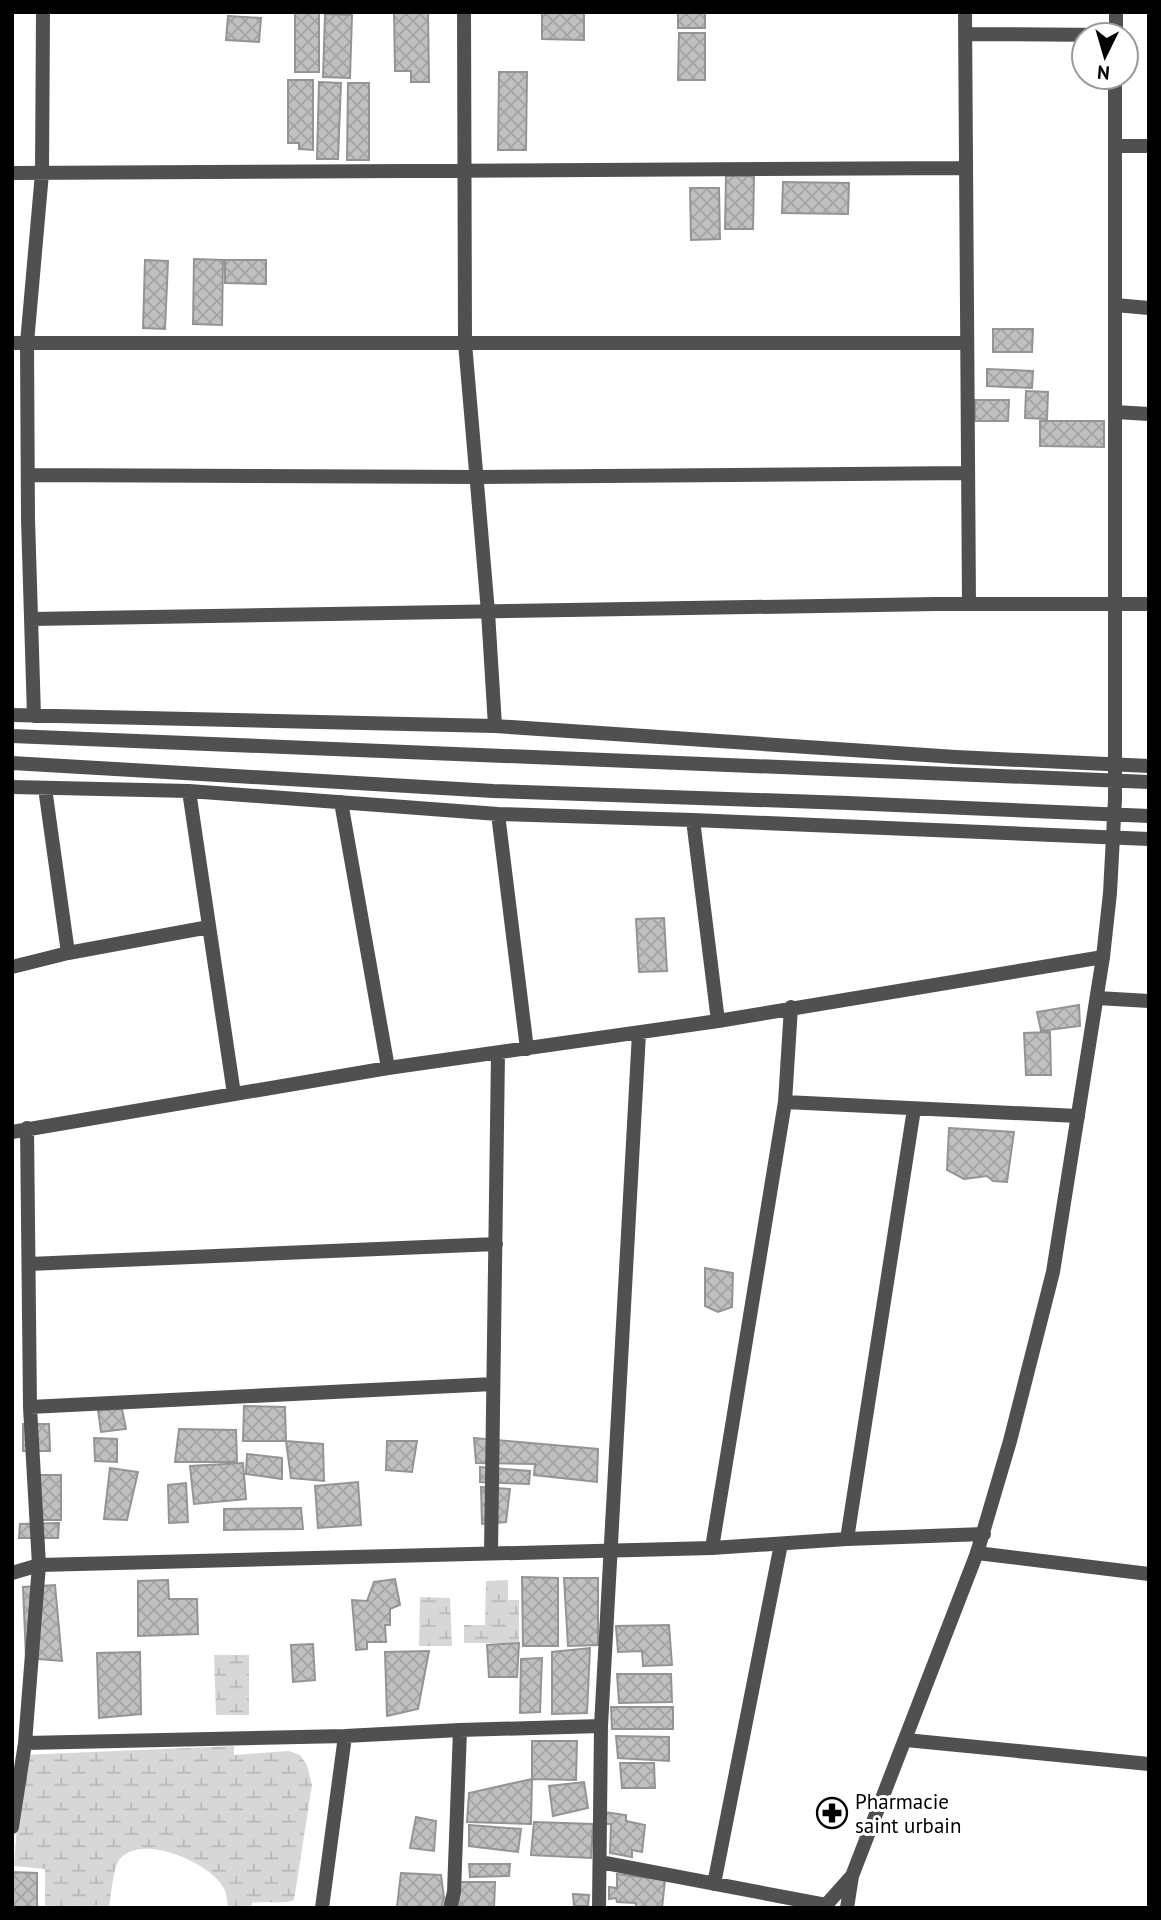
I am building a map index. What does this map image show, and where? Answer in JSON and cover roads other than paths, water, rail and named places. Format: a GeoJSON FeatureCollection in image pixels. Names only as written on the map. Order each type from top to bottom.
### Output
{"type":"FeatureCollection","features":[{"type":"Feature","properties":{"kind":"street"},"geometry":{"type":"LineString","coordinates":[[34,716],[29,475],[19,343],[42,173],[43,12]]}},
{"type":"Feature","properties":{"kind":"street"},"geometry":{"type":"LineString","coordinates":[[464,12],[465,344],[478,477],[495,726]]}},
{"type":"Feature","properties":{"kind":"street"},"geometry":{"type":"LineString","coordinates":[[965,12],[969,604]]}},
{"type":"Feature","properties":{"kind":"street"},"geometry":{"type":"LineString","coordinates":[[965,34],[1070,35]]}},
{"type":"Feature","properties":{"kind":"street"},"geometry":{"type":"LineString","coordinates":[[600,1862],[846,1908],[852,1876],[984,1534],[1053,1272],[1103,957],[1115,816],[1115,91]]}},
{"type":"Feature","properties":{"kind":"street"},"geometry":{"type":"LineString","coordinates":[[1115,146],[1149,146]]}},
{"type":"Feature","properties":{"kind":"street"},"geometry":{"type":"LineString","coordinates":[[12,173],[966,168]]}},
{"type":"Feature","properties":{"kind":"street"},"geometry":{"type":"LineString","coordinates":[[1115,305],[1149,308]]}},
{"type":"Feature","properties":{"kind":"street"},"geometry":{"type":"LineString","coordinates":[[19,343],[967,343]]}},
{"type":"Feature","properties":{"kind":"street"},"geometry":{"type":"LineString","coordinates":[[1115,412],[1149,414]]}},
{"type":"Feature","properties":{"kind":"street"},"geometry":{"type":"LineString","coordinates":[[29,475],[478,477],[968,473]]}},
{"type":"Feature","properties":{"kind":"street"},"geometry":{"type":"LineString","coordinates":[[12,519],[28,519]]}},
{"type":"Feature","properties":{"kind":"street"},"geometry":{"type":"LineString","coordinates":[[31,619],[969,604],[1149,604]]}},
{"type":"Feature","properties":{"kind":"street"},"geometry":{"type":"LineString","coordinates":[[12,715],[495,726],[956,757],[1149,766]]}},
{"type":"Feature","properties":{"kind":"street"},"geometry":{"type":"LineString","coordinates":[[12,736],[1149,782]]}},
{"type":"Feature","properties":{"kind":"street"},"geometry":{"type":"LineString","coordinates":[[12,763],[494,791],[1149,816]]}},
{"type":"Feature","properties":{"kind":"street"},"geometry":{"type":"LineString","coordinates":[[12,787],[189,791],[498,814],[1149,839]]}},
{"type":"Feature","properties":{"kind":"street"},"geometry":{"type":"LineString","coordinates":[[45,788],[68,953]]}},
{"type":"Feature","properties":{"kind":"street"},"geometry":{"type":"LineString","coordinates":[[189,791],[234,1094]]}},
{"type":"Feature","properties":{"kind":"street"},"geometry":{"type":"LineString","coordinates":[[341,802],[388,1068]]}},
{"type":"Feature","properties":{"kind":"street"},"geometry":{"type":"LineString","coordinates":[[498,814],[527,1049]]}},
{"type":"Feature","properties":{"kind":"street"},"geometry":{"type":"LineString","coordinates":[[693,820],[718,1021]]}},
{"type":"Feature","properties":{"kind":"street"},"geometry":{"type":"LineString","coordinates":[[12,967],[68,953],[209,927]]}},
{"type":"Feature","properties":{"kind":"street"},"geometry":{"type":"LineString","coordinates":[[12,1827],[24,1742],[38,1565],[30,1407],[29,1264],[20,1130],[388,1068],[718,1021],[1103,957]]}},
{"type":"Feature","properties":{"kind":"street"},"geometry":{"type":"LineString","coordinates":[[1097,998],[1149,1001]]}},
{"type":"Feature","properties":{"kind":"street"},"geometry":{"type":"LineString","coordinates":[[712,1548],[785,1102],[791,1007]]}},
{"type":"Feature","properties":{"kind":"street"},"geometry":{"type":"LineString","coordinates":[[599,1908],[601,1726],[639,1033]]}},
{"type":"Feature","properties":{"kind":"street"},"geometry":{"type":"LineString","coordinates":[[491,1553],[498,1054]]}},
{"type":"Feature","properties":{"kind":"street"},"geometry":{"type":"LineString","coordinates":[[785,1102],[1079,1116]]}},
{"type":"Feature","properties":{"kind":"street"},"geometry":{"type":"LineString","coordinates":[[847,1539],[914,1108]]}},
{"type":"Feature","properties":{"kind":"street"},"geometry":{"type":"LineString","coordinates":[[29,1264],[496,1244]]}},
{"type":"Feature","properties":{"kind":"street"},"geometry":{"type":"LineString","coordinates":[[30,1407],[494,1384]]}},
{"type":"Feature","properties":{"kind":"street"},"geometry":{"type":"LineString","coordinates":[[12,1573],[38,1565],[712,1548],[984,1534]]}},
{"type":"Feature","properties":{"kind":"street"},"geometry":{"type":"LineString","coordinates":[[713,1884],[781,1544]]}},
{"type":"Feature","properties":{"kind":"street"},"geometry":{"type":"LineString","coordinates":[[977,1553],[1149,1574]]}},
{"type":"Feature","properties":{"kind":"street"},"geometry":{"type":"LineString","coordinates":[[24,1742],[345,1736],[601,1726]]}},
{"type":"Feature","properties":{"kind":"street"},"geometry":{"type":"LineString","coordinates":[[450,1908],[454,1892],[460,1730]]}},
{"type":"Feature","properties":{"kind":"street"},"geometry":{"type":"LineString","coordinates":[[322,1908],[345,1736]]}},
{"type":"Feature","properties":{"kind":"street"},"geometry":{"type":"LineString","coordinates":[[906,1740],[1149,1764]]}},
{"type":"Feature","properties":{"kind":"street"},"geometry":{"type":"LineString","coordinates":[[824,1906],[852,1876]]}},
{"type":"Feature","properties":{"kind":"place","name":"Pharmacie saint urbain"},"geometry":{"type":"Point","coordinates":[832,1813]}}]}
